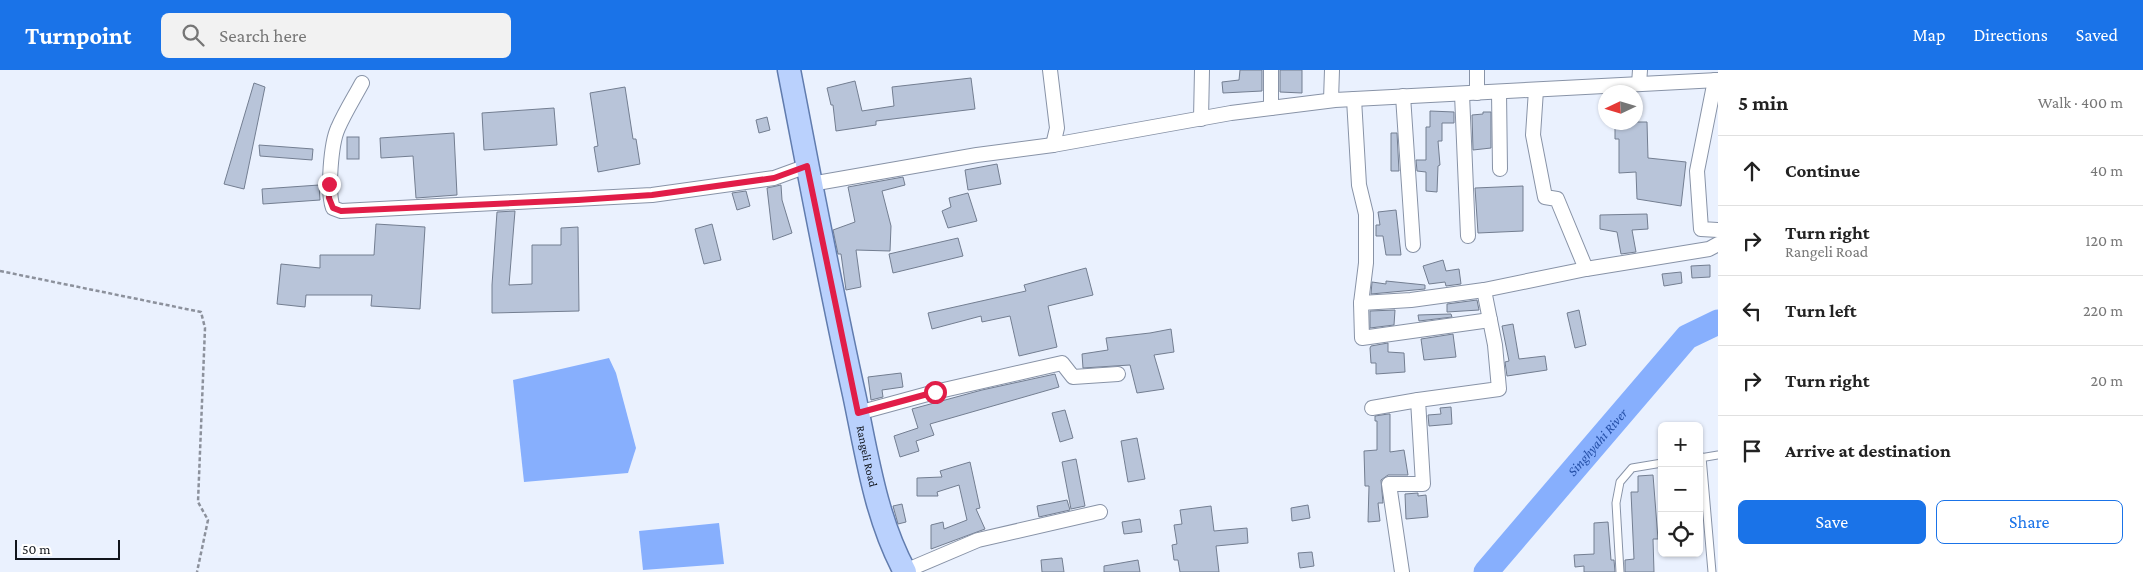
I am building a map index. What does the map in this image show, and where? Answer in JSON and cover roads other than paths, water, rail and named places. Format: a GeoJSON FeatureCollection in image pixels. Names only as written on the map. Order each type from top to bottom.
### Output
{"type":"FeatureCollection","features":[{"type":"Feature","properties":{"kind":"main road","name":"Rangeli Road"},"geometry":{"type":"LineString","coordinates":[[789,70],[875,497],[892,547],[905,572]]}},
{"type":"Feature","properties":{"kind":"street"},"geometry":{"type":"LineString","coordinates":[[1050,70],[1057,128],[1053,146]]}},
{"type":"Feature","properties":{"kind":"street"},"geometry":{"type":"LineString","coordinates":[[1201,119],[1202,70]]}},
{"type":"Feature","properties":{"kind":"street"},"geometry":{"type":"LineString","coordinates":[[1271,70],[1271,108]]}},
{"type":"Feature","properties":{"kind":"street"},"geometry":{"type":"LineString","coordinates":[[1331,100],[1332,70]]}},
{"type":"Feature","properties":{"kind":"street"},"geometry":{"type":"LineString","coordinates":[[1477,70],[1477,93]]}},
{"type":"Feature","properties":{"kind":"street"},"geometry":{"type":"LineString","coordinates":[[362,83],[337,130],[329,184],[329,198],[333,208],[341,211],[652,195],[774,178],[1053,146],[1201,119],[1331,100],[1536,90],[1640,77],[1717,80],[1697,171],[1701,229],[1718,230]]}},
{"type":"Feature","properties":{"kind":"street"},"geometry":{"type":"LineString","coordinates":[[1536,90],[1533,135],[1545,197],[1557,199],[1586,269]]}},
{"type":"Feature","properties":{"kind":"street"},"geometry":{"type":"LineString","coordinates":[[1499,92],[1500,170]]}},
{"type":"Feature","properties":{"kind":"street"},"geometry":{"type":"LineString","coordinates":[[1462,94],[1468,236]]}},
{"type":"Feature","properties":{"kind":"street"},"geometry":{"type":"LineString","coordinates":[[1403,96],[1413,246]]}},
{"type":"Feature","properties":{"kind":"street"},"geometry":{"type":"LineString","coordinates":[[1354,99],[1359,185],[1366,214],[1366,263],[1361,303],[1362,338],[1490,320]]}},
{"type":"Feature","properties":{"kind":"street"},"geometry":{"type":"LineString","coordinates":[[1361,303],[1411,300],[1484,290],[1586,269],[1709,249],[1718,244]]}},
{"type":"Feature","properties":{"kind":"street"},"geometry":{"type":"LineString","coordinates":[[1372,408],[1499,389],[1495,345],[1484,290]]}},
{"type":"Feature","properties":{"kind":"street"},"geometry":{"type":"LineString","coordinates":[[858,413],[935,392],[1062,363],[1073,377],[1118,374]]}},
{"type":"Feature","properties":{"kind":"street"},"geometry":{"type":"LineString","coordinates":[[1402,572],[1388,484],[1422,484],[1418,400]]}},
{"type":"Feature","properties":{"kind":"street"},"geometry":{"type":"LineString","coordinates":[[905,572],[978,540],[1100,512]]}},
{"type":"Feature","properties":{"kind":"lane"},"geometry":{"type":"LineString","coordinates":[[1703,458],[1718,455]]}},
{"type":"Feature","properties":{"kind":"lane"},"geometry":{"type":"LineString","coordinates":[[1620,572],[1616,503],[1620,482],[1632,468],[1658,465]]}},
{"type":"Feature","properties":{"kind":"lane"},"geometry":{"type":"LineString","coordinates":[[1702,467],[1712,572]]}},
{"type":"Feature","properties":{"kind":"water"},"geometry":{"type":"Polygon","coordinates":[[[609,358],[616,373],[636,448],[628,473],[524,482],[513,380],[609,358]]]}},
{"type":"Feature","properties":{"kind":"water"},"geometry":{"type":"Polygon","coordinates":[[[719,523],[724,564],[643,570],[639,531],[719,523]]]}},
{"type":"Feature","properties":{"kind":"waterway","name":"Singhyahi River"},"geometry":{"type":"LineString","coordinates":[[1486,572],[1687,337],[1718,322]]}}]}
